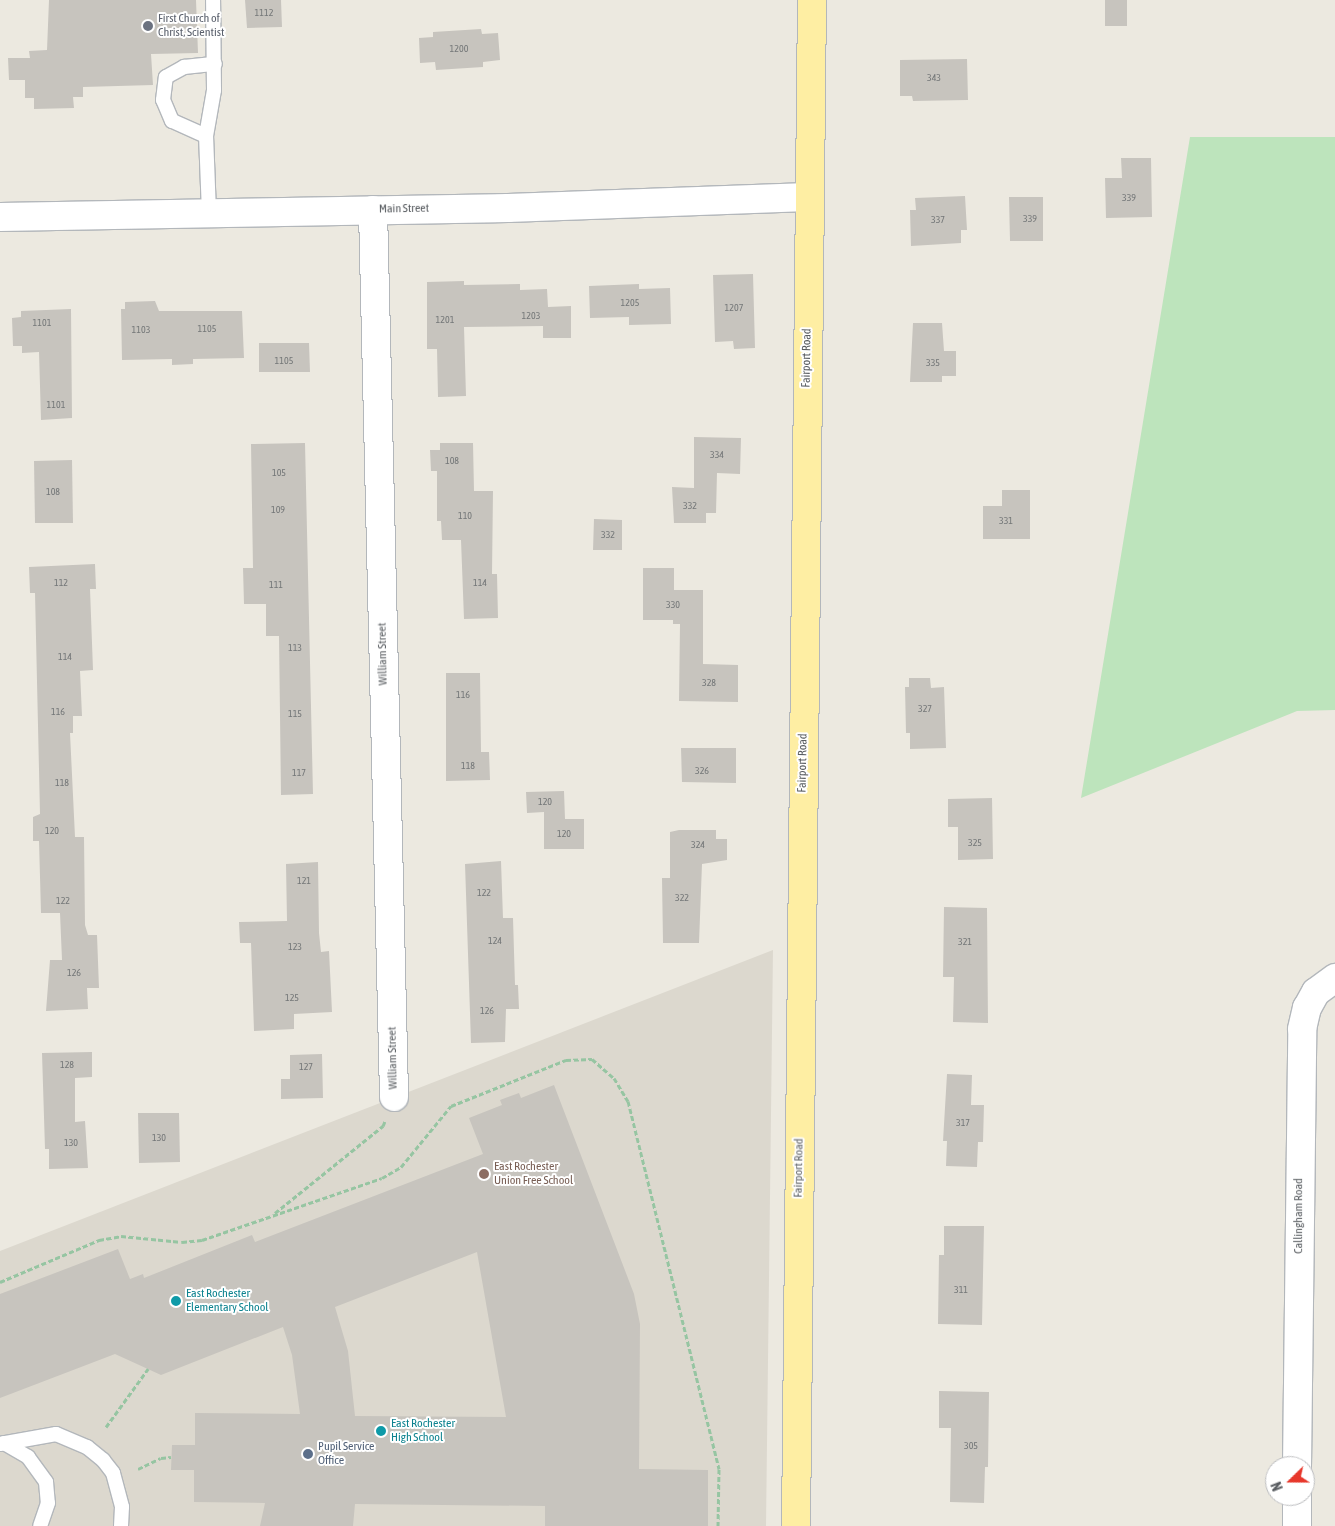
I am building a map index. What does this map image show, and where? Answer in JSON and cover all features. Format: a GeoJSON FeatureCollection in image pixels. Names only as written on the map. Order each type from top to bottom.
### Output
{"type":"FeatureCollection","features":[{"type":"Feature","properties":{"kind":"main road","name":"Fairport Road"},"geometry":{"type":"LineString","coordinates":[[796,1526],[808,197],[812,0]]}},
{"type":"Feature","properties":{"kind":"street","name":"Main Street"},"geometry":{"type":"LineString","coordinates":[[0,217],[373,210],[808,197]]}},
{"type":"Feature","properties":{"kind":"street","name":"William Street"},"geometry":{"type":"LineString","coordinates":[[373,210],[394,1097]]}},
{"type":"Feature","properties":{"kind":"street","name":"Callingham Road"},"geometry":{"type":"LineString","coordinates":[[1297,1456],[1302,1029],[1307,1008],[1316,992],[1335,978]]}},
{"type":"Feature","properties":{"kind":"street"},"geometry":{"type":"LineString","coordinates":[[1297,1506],[1297,1526]]}},
{"type":"Feature","properties":{"kind":"lane"},"geometry":{"type":"LineString","coordinates":[[209,213],[206,136],[215,64],[213,0]]}},
{"type":"Feature","properties":{"kind":"lane"},"geometry":{"type":"LineString","coordinates":[[206,136],[172,121],[163,100],[166,77],[184,67],[215,64]]}},
{"type":"Feature","properties":{"kind":"lane"},"geometry":{"type":"LineString","coordinates":[[2,1444],[56,1434],[87,1447],[103,1460],[113,1473],[120,1491],[121,1526]]}},
{"type":"Feature","properties":{"kind":"lane"},"geometry":{"type":"LineString","coordinates":[[2,1444],[28,1457],[46,1482],[48,1503],[40,1526]]}},
{"type":"Feature","properties":{"kind":"path"},"geometry":{"type":"LineString","coordinates":[[0,1282],[99,1240],[121,1236],[182,1242],[202,1240],[382,1178],[401,1167],[451,1106],[566,1060],[592,1059],[614,1078],[628,1101],[719,1469],[718,1526]]}},
{"type":"Feature","properties":{"kind":"path"},"geometry":{"type":"LineString","coordinates":[[273,1215],[383,1126],[394,1097]]}},
{"type":"Feature","properties":{"kind":"path"},"geometry":{"type":"LineString","coordinates":[[106,1426],[148,1370]]}},
{"type":"Feature","properties":{"kind":"path"},"geometry":{"type":"LineString","coordinates":[[138,1469],[161,1458],[171,1457]]}},
{"type":"Feature","properties":{"kind":"shaded area","name":"East Rochester Union Free School"},"geometry":{"type":"Polygon","coordinates":[[[773,950],[766,1526],[0,1526],[0,1251],[773,950]]]}},
{"type":"Feature","properties":{"kind":"green space"},"geometry":{"type":"Polygon","coordinates":[[[1190,137],[1335,137],[1335,710],[1297,711],[1081,798],[1190,137]]]}},
{"type":"Feature","properties":{"kind":"building"},"geometry":{"type":"Polygon","coordinates":[[[49,0],[196,0],[198,53],[151,54],[153,85],[83,87],[83,97],[73,97],[74,108],[34,109],[34,98],[25,98],[25,80],[9,80],[8,58],[30,58],[29,51],[47,50],[49,0]]]}},
{"type":"Feature","properties":{"kind":"building"},"geometry":{"type":"Polygon","coordinates":[[[245,0],[281,0],[282,27],[247,28],[245,0]]]}},
{"type":"Feature","properties":{"kind":"building"},"geometry":{"type":"Polygon","coordinates":[[[1105,0],[1127,0],[1127,26],[1105,26],[1105,0]]]}},
{"type":"Feature","properties":{"kind":"building"},"geometry":{"type":"Polygon","coordinates":[[[481,29],[482,34],[498,33],[500,60],[483,62],[483,67],[436,70],[435,62],[420,63],[419,38],[433,37],[433,32],[481,29]]]}},
{"type":"Feature","properties":{"kind":"building"},"geometry":{"type":"Polygon","coordinates":[[[967,59],[968,100],[913,101],[912,96],[900,96],[900,60],[967,59]]]}},
{"type":"Feature","properties":{"kind":"building"},"geometry":{"type":"Polygon","coordinates":[[[1121,158],[1151,158],[1152,217],[1106,218],[1105,178],[1122,178],[1121,158]]]}},
{"type":"Feature","properties":{"kind":"building"},"geometry":{"type":"Polygon","coordinates":[[[965,196],[967,230],[961,230],[961,243],[911,246],[910,210],[916,210],[915,198],[965,196]]]}},
{"type":"Feature","properties":{"kind":"building"},"geometry":{"type":"Polygon","coordinates":[[[1009,197],[1043,197],[1043,241],[1010,241],[1009,197]]]}},
{"type":"Feature","properties":{"kind":"building"},"geometry":{"type":"Polygon","coordinates":[[[753,274],[755,348],[734,349],[733,341],[715,342],[713,275],[753,274]]]}},
{"type":"Feature","properties":{"kind":"building"},"geometry":{"type":"Polygon","coordinates":[[[464,281],[464,285],[520,284],[520,290],[547,289],[548,307],[571,306],[571,338],[543,338],[543,326],[464,327],[466,396],[438,397],[437,349],[427,349],[427,282],[464,281]]]}},
{"type":"Feature","properties":{"kind":"building"},"geometry":{"type":"Polygon","coordinates":[[[639,284],[639,289],[670,288],[671,324],[629,325],[629,317],[590,318],[589,286],[639,284]]]}},
{"type":"Feature","properties":{"kind":"building"},"geometry":{"type":"Polygon","coordinates":[[[155,301],[159,311],[242,311],[244,358],[193,359],[193,364],[172,365],[172,359],[122,360],[121,309],[125,309],[125,302],[155,301]]]}},
{"type":"Feature","properties":{"kind":"building"},"geometry":{"type":"Polygon","coordinates":[[[71,309],[72,418],[41,420],[39,352],[22,353],[22,346],[13,346],[12,318],[21,317],[21,311],[71,309]]]}},
{"type":"Feature","properties":{"kind":"building"},"geometry":{"type":"Polygon","coordinates":[[[913,323],[942,323],[944,351],[956,351],[956,376],[942,376],[942,382],[910,382],[913,323]]]}},
{"type":"Feature","properties":{"kind":"building"},"geometry":{"type":"Polygon","coordinates":[[[259,343],[309,343],[310,372],[259,372],[259,343]]]}},
{"type":"Feature","properties":{"kind":"building"},"geometry":{"type":"Polygon","coordinates":[[[694,437],[741,438],[740,474],[717,473],[716,513],[706,513],[706,523],[674,523],[672,487],[694,488],[694,437]]]}},
{"type":"Feature","properties":{"kind":"building"},"geometry":{"type":"Polygon","coordinates":[[[305,443],[313,794],[281,795],[279,636],[266,636],[266,604],[244,604],[243,568],[253,568],[251,444],[305,443]]]}},
{"type":"Feature","properties":{"kind":"building"},"geometry":{"type":"Polygon","coordinates":[[[440,443],[473,443],[474,491],[493,491],[492,574],[497,574],[498,618],[464,619],[461,540],[442,540],[441,521],[437,521],[437,471],[431,471],[430,450],[440,450],[440,443]]]}},
{"type":"Feature","properties":{"kind":"building"},"geometry":{"type":"Polygon","coordinates":[[[72,460],[73,523],[35,523],[34,461],[72,460]]]}},
{"type":"Feature","properties":{"kind":"building"},"geometry":{"type":"Polygon","coordinates":[[[1002,490],[1030,490],[1030,539],[983,539],[983,506],[1002,506],[1002,490]]]}},
{"type":"Feature","properties":{"kind":"building"},"geometry":{"type":"Polygon","coordinates":[[[594,519],[622,520],[622,550],[593,550],[594,519]]]}},
{"type":"Feature","properties":{"kind":"building"},"geometry":{"type":"Polygon","coordinates":[[[95,564],[96,589],[90,589],[93,670],[80,671],[82,716],[73,716],[73,733],[70,733],[75,837],[84,837],[85,925],[88,935],[97,935],[99,988],[87,988],[88,1009],[46,1011],[50,960],[62,960],[60,913],[41,913],[39,841],[33,841],[33,817],[40,814],[35,593],[30,593],[29,567],[95,564]]]}},
{"type":"Feature","properties":{"kind":"building"},"geometry":{"type":"Polygon","coordinates":[[[643,568],[674,568],[674,590],[703,590],[703,664],[738,665],[738,702],[679,701],[680,624],[673,624],[673,620],[643,620],[643,568]]]}},
{"type":"Feature","properties":{"kind":"building"},"geometry":{"type":"Polygon","coordinates":[[[446,673],[480,673],[481,752],[489,752],[490,780],[446,781],[446,673]]]}},
{"type":"Feature","properties":{"kind":"building"},"geometry":{"type":"Polygon","coordinates":[[[909,678],[930,678],[931,688],[944,687],[946,748],[910,749],[910,733],[906,733],[905,687],[909,687],[909,678]]]}},
{"type":"Feature","properties":{"kind":"building"},"geometry":{"type":"Polygon","coordinates":[[[681,748],[736,748],[736,783],[682,782],[681,748]]]}},
{"type":"Feature","properties":{"kind":"building"},"geometry":{"type":"Polygon","coordinates":[[[564,791],[565,819],[584,819],[584,849],[544,849],[544,812],[527,813],[526,792],[564,791]]]}},
{"type":"Feature","properties":{"kind":"building"},"geometry":{"type":"Polygon","coordinates":[[[992,798],[993,859],[958,860],[958,827],[948,827],[948,799],[992,798]]]}},
{"type":"Feature","properties":{"kind":"building"},"geometry":{"type":"Polygon","coordinates":[[[679,830],[716,830],[716,839],[727,839],[727,860],[702,864],[699,943],[663,943],[662,878],[670,878],[670,832],[679,830]]]}},
{"type":"Feature","properties":{"kind":"building"},"geometry":{"type":"Polygon","coordinates":[[[501,861],[503,918],[513,918],[515,985],[518,985],[519,1009],[506,1009],[505,1042],[471,1043],[465,864],[501,861]]]}},
{"type":"Feature","properties":{"kind":"building"},"geometry":{"type":"Polygon","coordinates":[[[318,862],[319,933],[321,952],[329,951],[332,1012],[294,1014],[294,1029],[254,1031],[251,943],[240,943],[239,922],[287,921],[286,864],[318,862]]]}},
{"type":"Feature","properties":{"kind":"building"},"geometry":{"type":"Polygon","coordinates":[[[944,907],[987,908],[988,1023],[953,1022],[954,977],[943,977],[944,907]]]}},
{"type":"Feature","properties":{"kind":"building"},"geometry":{"type":"Polygon","coordinates":[[[92,1052],[92,1077],[75,1078],[75,1122],[85,1121],[88,1168],[49,1169],[49,1149],[45,1149],[42,1053],[92,1052]]]}},
{"type":"Feature","properties":{"kind":"building"},"geometry":{"type":"Polygon","coordinates":[[[322,1054],[323,1098],[281,1099],[281,1079],[290,1079],[290,1055],[322,1054]]]}},
{"type":"Feature","properties":{"kind":"building"},"geometry":{"type":"Polygon","coordinates":[[[947,1074],[972,1075],[971,1105],[984,1105],[983,1142],[978,1142],[977,1167],[946,1166],[947,1141],[943,1141],[947,1074]]]}},
{"type":"Feature","properties":{"kind":"building","name":"East Rochester Elementary School"},"geometry":{"type":"Polygon","coordinates":[[[554,1085],[634,1294],[640,1324],[639,1469],[708,1470],[708,1526],[545,1526],[545,1506],[355,1504],[353,1526],[260,1526],[265,1503],[194,1502],[194,1470],[171,1470],[172,1445],[195,1445],[195,1413],[300,1414],[292,1355],[283,1327],[161,1375],[115,1354],[0,1398],[0,1294],[118,1249],[130,1279],[143,1274],[144,1278],[252,1235],[255,1242],[483,1154],[469,1118],[502,1105],[500,1100],[519,1093],[521,1098],[554,1085]],[[477,1252],[335,1307],[348,1351],[355,1416],[506,1417],[477,1252]]]}},
{"type":"Feature","properties":{"kind":"building"},"geometry":{"type":"Polygon","coordinates":[[[138,1113],[179,1113],[180,1162],[139,1163],[138,1113]]]}},
{"type":"Feature","properties":{"kind":"building"},"geometry":{"type":"Polygon","coordinates":[[[944,1226],[984,1226],[982,1325],[938,1324],[939,1255],[944,1255],[944,1226]]]}},
{"type":"Feature","properties":{"kind":"building"},"geometry":{"type":"Polygon","coordinates":[[[939,1391],[989,1392],[988,1467],[985,1467],[984,1503],[950,1502],[951,1428],[939,1428],[939,1391]]]}},
{"type":"Feature","properties":{"kind":"place","name":"First Church of Christ, Scientist"},"geometry":{"type":"Point","coordinates":[148,26]}},
{"type":"Feature","properties":{"kind":"place","name":"East Rochester Union Free School"},"geometry":{"type":"Point","coordinates":[484,1174]}},
{"type":"Feature","properties":{"kind":"place","name":"East Rochester Elementary School"},"geometry":{"type":"Point","coordinates":[176,1301]}},
{"type":"Feature","properties":{"kind":"place","name":"East Rochester High School"},"geometry":{"type":"Point","coordinates":[381,1431]}},
{"type":"Feature","properties":{"kind":"place","name":"Pupil Service Office"},"geometry":{"type":"Point","coordinates":[308,1454]}}]}
